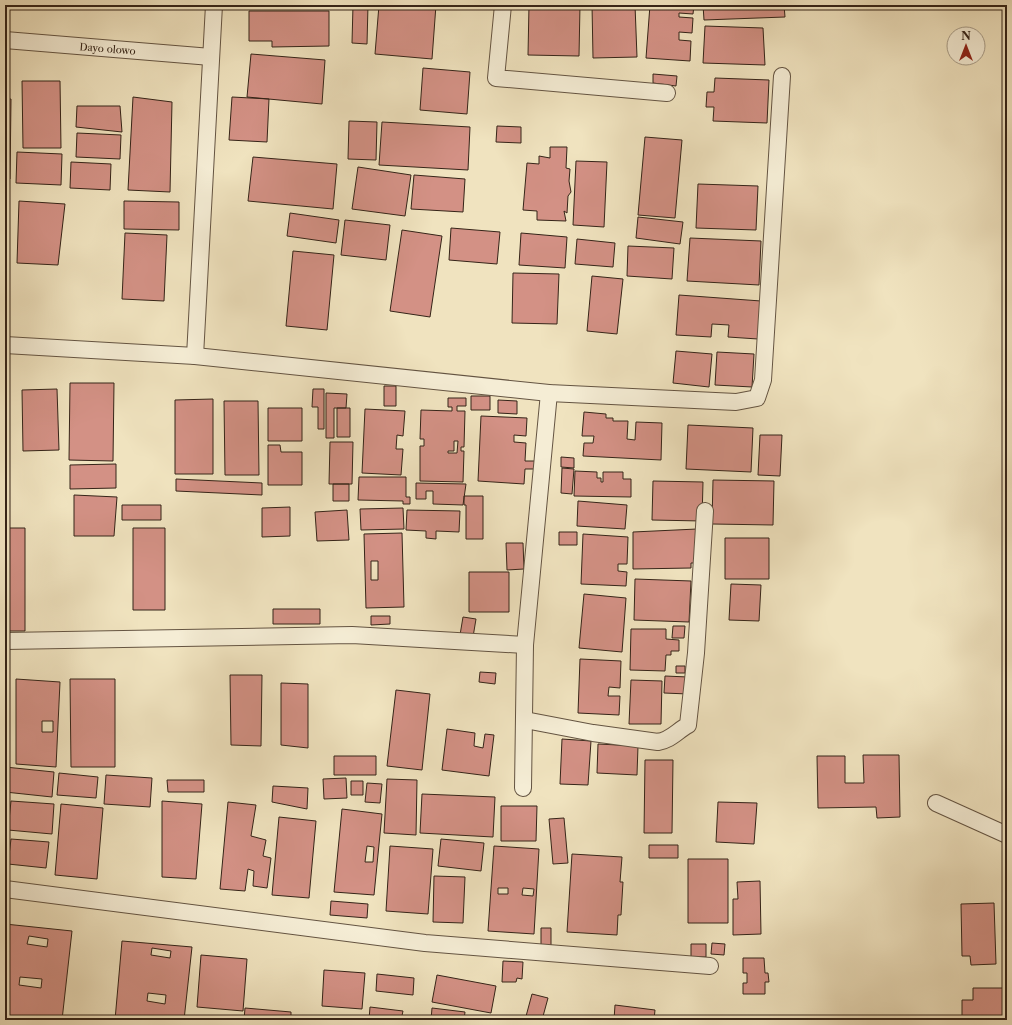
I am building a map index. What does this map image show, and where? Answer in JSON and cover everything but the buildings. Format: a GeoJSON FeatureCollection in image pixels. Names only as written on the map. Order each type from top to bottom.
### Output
{"type":"FeatureCollection","features":[{"type":"Feature","properties":{"kind":"street"},"geometry":{"type":"LineString","coordinates":[[195,356],[214,5]]}},
{"type":"Feature","properties":{"kind":"street"},"geometry":{"type":"LineString","coordinates":[[503,5],[496,78],[667,93]]}},
{"type":"Feature","properties":{"kind":"street","name":"Dayo olowo"},"geometry":{"type":"LineString","coordinates":[[5,40],[211,57]]}},
{"type":"Feature","properties":{"kind":"street"},"geometry":{"type":"LineString","coordinates":[[5,345],[195,356],[550,393],[736,402],[756,398],[763,380],[782,76]]}},
{"type":"Feature","properties":{"kind":"street"},"geometry":{"type":"LineString","coordinates":[[523,788],[525,644],[550,393]]}},
{"type":"Feature","properties":{"kind":"street"},"geometry":{"type":"LineString","coordinates":[[525,720],[593,733],[658,742],[667,741],[677,731],[688,726],[696,653],[705,511]]}},
{"type":"Feature","properties":{"kind":"street"},"geometry":{"type":"LineString","coordinates":[[5,641],[352,635],[525,644]]}},
{"type":"Feature","properties":{"kind":"street"},"geometry":{"type":"LineString","coordinates":[[936,803],[1007,835]]}},
{"type":"Feature","properties":{"kind":"street"},"geometry":{"type":"LineString","coordinates":[[5,889],[425,943],[710,966]]}}]}
